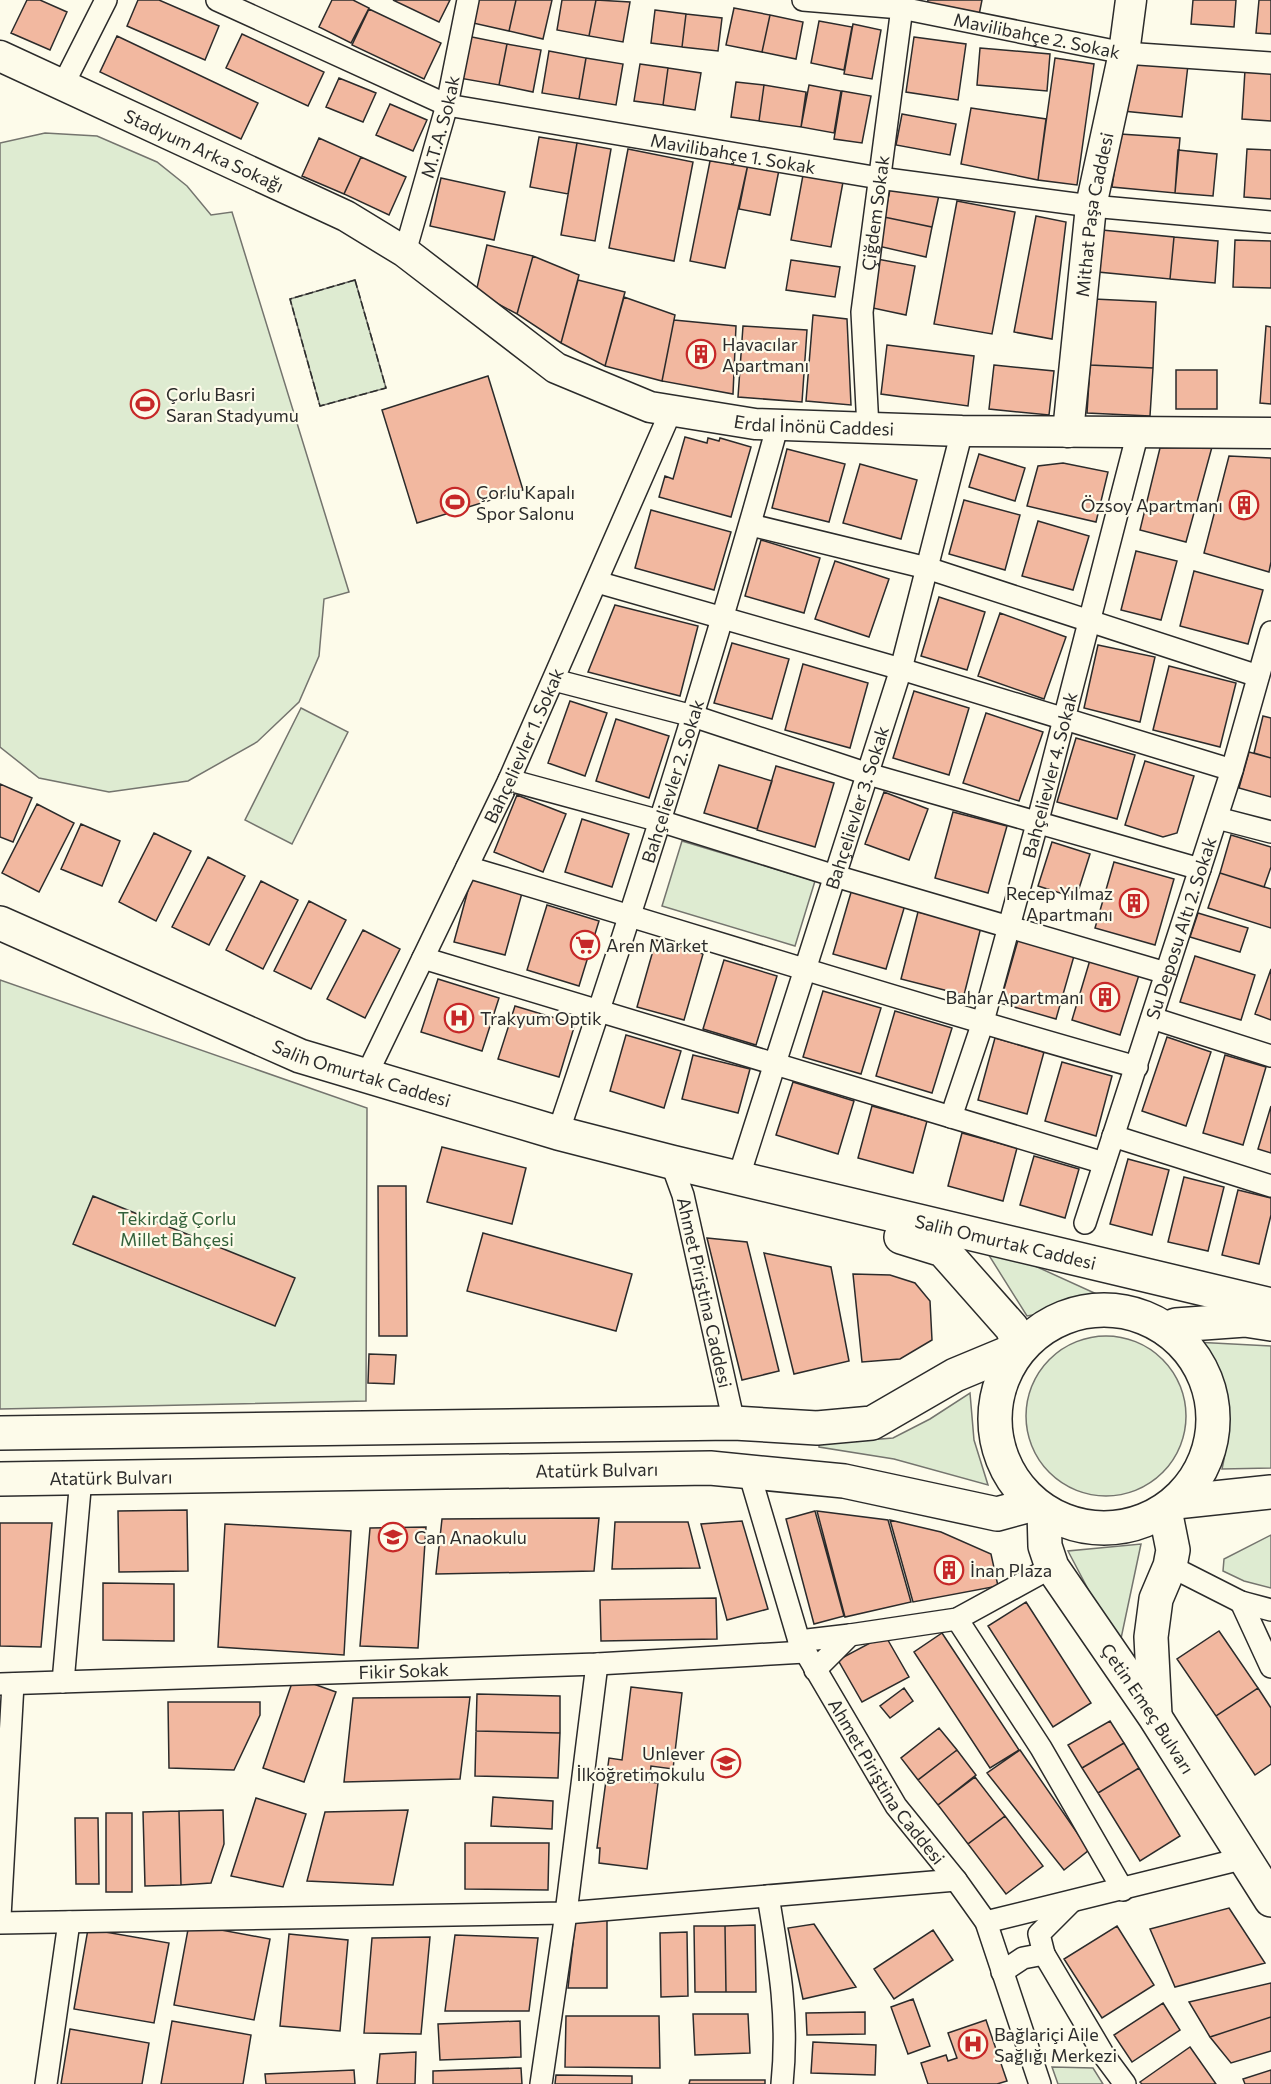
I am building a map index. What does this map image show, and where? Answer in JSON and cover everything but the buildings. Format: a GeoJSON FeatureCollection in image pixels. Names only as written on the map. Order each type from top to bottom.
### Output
{"type":"FeatureCollection","features":[{"type":"Feature","properties":{"kind":"main road","name":"Mithat Paşa Caddesi"},"geometry":{"type":"LineString","coordinates":[[1068,432],[1091,206],[1124,53],[1131,0]]}},
{"type":"Feature","properties":{"kind":"main road","name":"Stadyum Arka Sokağı"},"geometry":{"type":"LineString","coordinates":[[0,56],[346,216],[405,252]]}},
{"type":"Feature","properties":{"kind":"main road","name":"Erdal İnönü Caddesi"},"geometry":{"type":"LineString","coordinates":[[405,252],[556,368],[650,407],[755,424],[962,431],[1271,433]]}},
{"type":"Feature","properties":{"kind":"main road","name":"Salih Omurtak Caddesi"},"geometry":{"type":"LineString","coordinates":[[0,923],[300,1056],[366,1076],[558,1133],[738,1179],[865,1207],[1271,1305]]}},
{"type":"Feature","properties":{"kind":"main road","name":"Salih Omurtak Caddesi"},"geometry":{"type":"LineString","coordinates":[[738,1179],[859,1225],[943,1250],[1012,1328],[1020,1348]]}},
{"type":"Feature","properties":{"kind":"main road"},"geometry":{"type":"LineString","coordinates":[[1110,1267],[1158,1325],[1187,1348],[1203,1371],[1212,1399],[1214,1427],[1208,1455],[1195,1480],[1171,1506],[1143,1522],[1117,1528],[1092,1528],[1067,1522],[1039,1507],[1014,1482],[1001,1457],[994,1429],[996,1400],[1005,1373],[1020,1348],[1037,1332],[1058,1320],[1081,1312],[1113,1311],[1158,1325],[1245,1320],[1271,1324]]}},
{"type":"Feature","properties":{"kind":"main road"},"geometry":{"type":"LineString","coordinates":[[0,1433],[734,1423],[817,1428],[872,1423],[956,1376],[1020,1348]]}},
{"type":"Feature","properties":{"kind":"main road","name":"Atatürk Bulvarı"},"geometry":{"type":"LineString","coordinates":[[0,1479],[710,1468],[844,1481],[974,1511],[997,1514],[1039,1507]]}},
{"type":"Feature","properties":{"kind":"main road"},"geometry":{"type":"LineString","coordinates":[[1171,1506],[1271,1492]]}},
{"type":"Feature","properties":{"kind":"main road"},"geometry":{"type":"LineString","coordinates":[[1155,1717],[1151,1637],[1156,1599],[1170,1566],[1173,1550],[1171,1506]]}},
{"type":"Feature","properties":{"kind":"main road","name":"Çetin Emeç Bulvarı"},"geometry":{"type":"LineString","coordinates":[[1039,1507],[1045,1546],[1052,1567],[1155,1717],[1262,1882]]}},
{"type":"Feature","properties":{"kind":"street"},"geometry":{"type":"LineString","coordinates":[[63,85],[106,0]]}},
{"type":"Feature","properties":{"kind":"street","name":"Mavilibahçe 1. Sokak"},"geometry":{"type":"LineString","coordinates":[[217,0],[447,105],[879,178],[1091,206],[1271,222]]}},
{"type":"Feature","properties":{"kind":"street","name":"M.T.A. Sokak"},"geometry":{"type":"LineString","coordinates":[[405,252],[447,105],[468,0]]}},
{"type":"Feature","properties":{"kind":"street","name":"Mavilibahçe 2. Sokak"},"geometry":{"type":"LineString","coordinates":[[803,0],[902,4],[1124,53],[1271,63]]}},
{"type":"Feature","properties":{"kind":"street","name":"Çiğdem Sokak"},"geometry":{"type":"LineString","coordinates":[[868,428],[862,312],[902,4]]}},
{"type":"Feature","properties":{"kind":"street","name":"Bahçelievler 1. Sokak"},"geometry":{"type":"LineString","coordinates":[[366,1076],[509,780],[671,411]]}},
{"type":"Feature","properties":{"kind":"street","name":"Bahçelievler 2. Sokak"},"geometry":{"type":"LineString","coordinates":[[558,1133],[631,915],[724,620],[778,424]]}},
{"type":"Feature","properties":{"kind":"street","name":"Bahçelievler 3. Sokak"},"geometry":{"type":"LineString","coordinates":[[738,1179],[901,669],[962,431]]}},
{"type":"Feature","properties":{"kind":"street","name":"Bahçelievler 4. Sokak"},"geometry":{"type":"LineString","coordinates":[[951,1117],[982,1025],[1037,824],[1138,432]]}},
{"type":"Feature","properties":{"kind":"street"},"geometry":{"type":"LineString","coordinates":[[751,525],[927,568],[1258,676]]}},
{"type":"Feature","properties":{"kind":"street"},"geometry":{"type":"LineString","coordinates":[[597,582],[901,669],[1064,721],[1232,770]]}},
{"type":"Feature","properties":{"kind":"street","name":"Su Deposu Altı 2. Sokak"},"geometry":{"type":"LineString","coordinates":[[1085,1223],[1217,818],[1271,632]]}},
{"type":"Feature","properties":{"kind":"street"},"geometry":{"type":"LineString","coordinates":[[554,680],[693,716],[868,774],[1200,869]]}},
{"type":"Feature","properties":{"kind":"street"},"geometry":{"type":"LineString","coordinates":[[509,780],[660,821],[835,876],[1166,973]]}},
{"type":"Feature","properties":{"kind":"street"},"geometry":{"type":"LineString","coordinates":[[1217,818],[1271,832]]}},
{"type":"Feature","properties":{"kind":"street"},"geometry":{"type":"LineString","coordinates":[[467,867],[804,968],[982,1025],[1137,1067]]}},
{"type":"Feature","properties":{"kind":"street"},"geometry":{"type":"LineString","coordinates":[[423,958],[774,1066],[1104,1163]]}},
{"type":"Feature","properties":{"kind":"street"},"geometry":{"type":"LineString","coordinates":[[1152,1018],[1271,1056]]}},
{"type":"Feature","properties":{"kind":"street"},"geometry":{"type":"LineString","coordinates":[[1113,1136],[1271,1186]]}},
{"type":"Feature","properties":{"kind":"street","name":"Ahmet Piriştina Caddesi"},"geometry":{"type":"LineString","coordinates":[[671,1162],[683,1195],[734,1423]]}},
{"type":"Feature","properties":{"kind":"street","name":"Ahmet Piriştina Caddesi"},"geometry":{"type":"LineString","coordinates":[[749,1472],[806,1655],[896,1806],[956,1880],[986,1923],[1040,2084]]}},
{"type":"Feature","properties":{"kind":"street"},"geometry":{"type":"LineString","coordinates":[[63,1682],[81,1478]]}},
{"type":"Feature","properties":{"kind":"street"},"geometry":{"type":"LineString","coordinates":[[1170,1566],[1241,1602],[1271,1610]]}},
{"type":"Feature","properties":{"kind":"street"},"geometry":{"type":"LineString","coordinates":[[1052,1567],[957,1619],[1041,1748],[1123,1890]]}},
{"type":"Feature","properties":{"kind":"street"},"geometry":{"type":"LineString","coordinates":[[1241,1602],[1271,1667]]}},
{"type":"Feature","properties":{"kind":"street","name":"Fikir Sokak"},"geometry":{"type":"LineString","coordinates":[[6,1684],[806,1655],[850,1635],[957,1619]]}},
{"type":"Feature","properties":{"kind":"street"},"geometry":{"type":"LineString","coordinates":[[806,1655],[850,1635]]}},
{"type":"Feature","properties":{"kind":"street"},"geometry":{"type":"LineString","coordinates":[[541,2084],[566,1913],[597,1664]]}},
{"type":"Feature","properties":{"kind":"street"},"geometry":{"type":"LineString","coordinates":[[0,1917],[6,1684]]}},
{"type":"Feature","properties":{"kind":"street"},"geometry":{"type":"LineString","coordinates":[[0,1923],[566,1913],[956,1880]]}},
{"type":"Feature","properties":{"kind":"street"},"geometry":{"type":"LineString","coordinates":[[986,1923],[1123,1890],[1262,1882]]}},
{"type":"Feature","properties":{"kind":"street"},"geometry":{"type":"LineString","coordinates":[[768,1896],[784,1994],[785,2050],[782,2084]]}},
{"type":"Feature","properties":{"kind":"street"},"geometry":{"type":"LineString","coordinates":[[1070,1903],[1039,1934],[1044,1954],[1105,2057],[1125,2084]]}},
{"type":"Feature","properties":{"kind":"street"},"geometry":{"type":"LineString","coordinates":[[46,2084],[69,1922]]}},
{"type":"Feature","properties":{"kind":"street"},"geometry":{"type":"LineString","coordinates":[[1002,1971],[1023,1958],[1044,1954]]}},
{"type":"Feature","properties":{"kind":"green space","name":"Çorlu Basri Saran Stadyumu"},"geometry":{"type":"Polygon","coordinates":[[[45,133],[97,136],[157,162],[187,186],[211,215],[232,212],[349,592],[324,599],[319,656],[299,702],[257,742],[188,781],[109,792],[39,778],[0,747],[0,143],[45,133]]]}},
{"type":"Feature","properties":{"kind":"green space"},"geometry":{"type":"Polygon","coordinates":[[[355,280],[386,388],[320,406],[290,299],[355,280]]]}},
{"type":"Feature","properties":{"kind":"green space"},"geometry":{"type":"Polygon","coordinates":[[[301,708],[348,732],[292,844],[245,820],[301,708]]]}},
{"type":"Feature","properties":{"kind":"green space"},"geometry":{"type":"Polygon","coordinates":[[[682,841],[815,881],[795,946],[662,906],[682,841]]]}},
{"type":"Feature","properties":{"kind":"green space","name":"Tekirdağ Çorlu Millet Bahçesi"},"geometry":{"type":"Polygon","coordinates":[[[0,980],[367,1108],[366,1401],[0,1409],[0,980]]]}},
{"type":"Feature","properties":{"kind":"green space"},"geometry":{"type":"Polygon","coordinates":[[[980,1241],[1112,1301],[1027,1316],[980,1241]]]}},
{"type":"Feature","properties":{"kind":"green space"},"geometry":{"type":"Polygon","coordinates":[[[1106,1336],[1122,1337],[1137,1342],[1151,1349],[1163,1359],[1173,1371],[1180,1385],[1185,1400],[1185,1432],[1180,1447],[1173,1461],[1163,1473],[1151,1483],[1137,1490],[1122,1495],[1106,1496],[1090,1495],[1075,1490],[1061,1483],[1049,1473],[1039,1461],[1032,1447],[1027,1432],[1026,1416],[1027,1400],[1032,1385],[1039,1371],[1049,1359],[1061,1349],[1075,1342],[1090,1337],[1106,1336]]]}},
{"type":"Feature","properties":{"kind":"green space"},"geometry":{"type":"Polygon","coordinates":[[[1194,1342],[1271,1346],[1271,1468],[1222,1469],[1227,1432],[1224,1402],[1213,1374],[1194,1342]]]}},
{"type":"Feature","properties":{"kind":"green space"},"geometry":{"type":"Polygon","coordinates":[[[970,1393],[974,1440],[988,1485],[894,1459],[819,1447],[819,1444],[893,1438],[930,1419],[970,1393]]]}},
{"type":"Feature","properties":{"kind":"green space"},"geometry":{"type":"Polygon","coordinates":[[[1271,1535],[1271,1588],[1244,1581],[1223,1571],[1224,1559],[1271,1535]]]}},
{"type":"Feature","properties":{"kind":"green space"},"geometry":{"type":"Polygon","coordinates":[[[1141,1544],[1119,1648],[1068,1551],[1141,1544]]]}},
{"type":"Feature","properties":{"kind":"green space"},"geometry":{"type":"Polygon","coordinates":[[[1052,2067],[1093,2068],[1103,2084],[1058,2084],[1052,2067]]]}},
{"type":"Feature","properties":{"kind":"fence"},"geometry":{"type":"LineString","coordinates":[[355,280],[386,388],[320,406],[290,299],[355,280]]}},
{"type":"Feature","properties":{"kind":"place","name":"Havacılar Apartmanı"},"geometry":{"type":"Point","coordinates":[701,354]}},
{"type":"Feature","properties":{"kind":"place","name":"Çorlu Basri Saran Stadyumu"},"geometry":{"type":"Point","coordinates":[145,404]}},
{"type":"Feature","properties":{"kind":"place","name":"Çorlu Kapalı Spor Salonu"},"geometry":{"type":"Point","coordinates":[455,502]}},
{"type":"Feature","properties":{"kind":"place","name":"Özsoy Apartmanı"},"geometry":{"type":"Point","coordinates":[1244,505]}},
{"type":"Feature","properties":{"kind":"place","name":"Recep Yılmaz Apartmanı"},"geometry":{"type":"Point","coordinates":[1134,903]}},
{"type":"Feature","properties":{"kind":"place","name":"Aren Market"},"geometry":{"type":"Point","coordinates":[585,945]}},
{"type":"Feature","properties":{"kind":"place","name":"Bahar Apartmanı"},"geometry":{"type":"Point","coordinates":[1105,997]}},
{"type":"Feature","properties":{"kind":"place","name":"Trakyum Optik"},"geometry":{"type":"Point","coordinates":[459,1018]}},
{"type":"Feature","properties":{"kind":"place","name":"Can Anaokulu"},"geometry":{"type":"Point","coordinates":[393,1537]}},
{"type":"Feature","properties":{"kind":"place","name":"İnan Plaza"},"geometry":{"type":"Point","coordinates":[949,1570]}},
{"type":"Feature","properties":{"kind":"place","name":"Unlever İlköğretimokulu"},"geometry":{"type":"Point","coordinates":[726,1763]}},
{"type":"Feature","properties":{"kind":"place","name":"Bağlariçi Aile Sağlığı Merkezi"},"geometry":{"type":"Point","coordinates":[973,2044]}}]}
